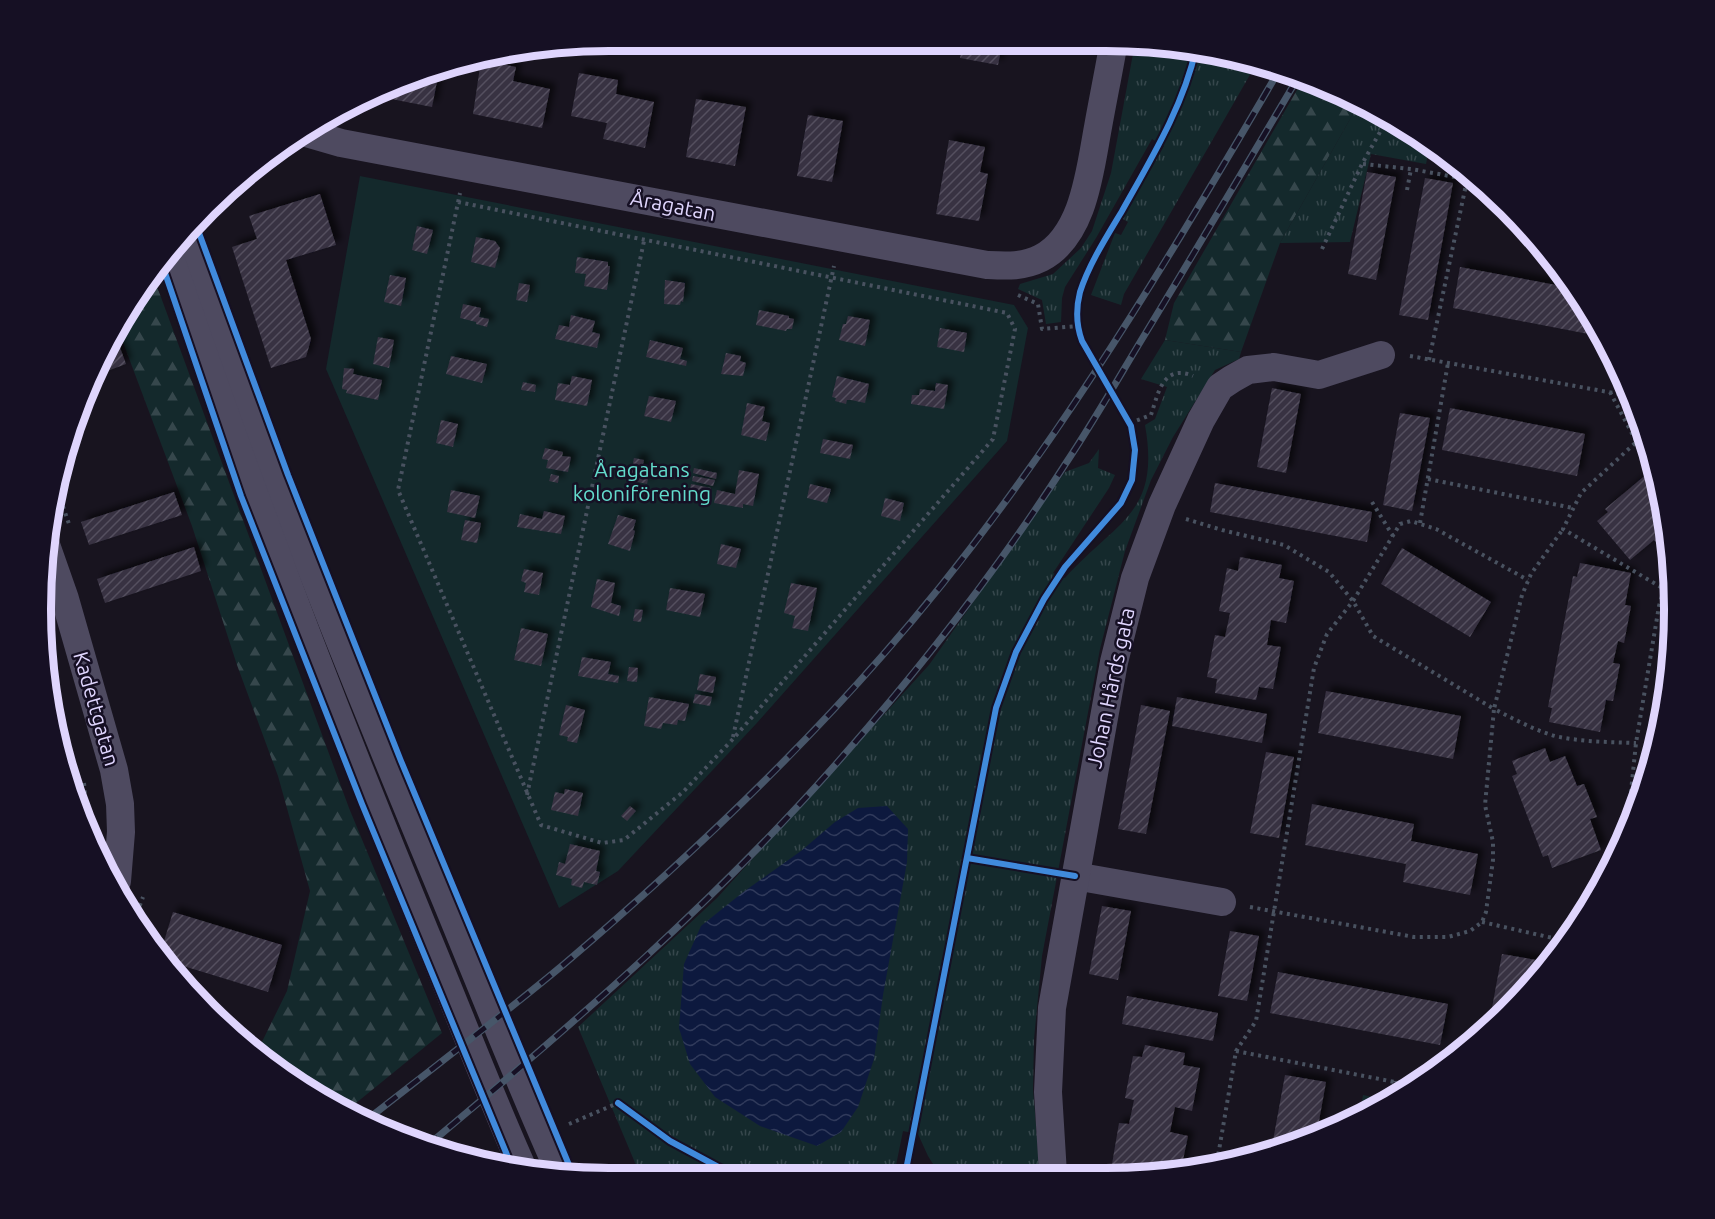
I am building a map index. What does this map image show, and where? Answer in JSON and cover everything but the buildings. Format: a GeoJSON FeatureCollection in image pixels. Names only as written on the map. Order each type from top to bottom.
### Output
{"type":"FeatureCollection","features":[{"type":"Feature","properties":{"kind":"street","name":"Åragatan"},"geometry":{"type":"LineString","coordinates":[[315,135],[341,143],[987,265],[1023,266],[1043,257],[1065,237],[1078,214],[1087,189],[1112,51]]}},
{"type":"Feature","properties":{"kind":"street"},"geometry":{"type":"LineString","coordinates":[[188,243],[316,582],[390,766],[557,1165]]}},
{"type":"Feature","properties":{"kind":"street"},"geometry":{"type":"LineString","coordinates":[[172,263],[224,416],[297,613],[519,1160]]}},
{"type":"Feature","properties":{"kind":"street","name":"Johan Hårds gata"},"geometry":{"type":"LineString","coordinates":[[1053,1168],[1048,1092],[1052,1008],[1114,662],[1136,578],[1162,505],[1201,420],[1220,387],[1248,370],[1274,367],[1319,375],[1381,355]]}},
{"type":"Feature","properties":{"kind":"street","name":"Kadettgatan"},"geometry":{"type":"LineString","coordinates":[[53,565],[114,770],[120,804],[121,832],[118,873]]}},
{"type":"Feature","properties":{"kind":"street"},"geometry":{"type":"LineString","coordinates":[[1075,876],[1222,902]]}},
{"type":"Feature","properties":{"kind":"path"},"geometry":{"type":"LineString","coordinates":[[1322,249],[1362,164],[1384,125]]}},
{"type":"Feature","properties":{"kind":"path"},"geometry":{"type":"LineString","coordinates":[[1362,164],[1412,169],[1460,179]]}},
{"type":"Feature","properties":{"kind":"path"},"geometry":{"type":"LineString","coordinates":[[1407,190],[1412,169]]}},
{"type":"Feature","properties":{"kind":"path"},"geometry":{"type":"LineString","coordinates":[[1429,360],[1466,184]]}},
{"type":"Feature","properties":{"kind":"path"},"geometry":{"type":"LineString","coordinates":[[458,202],[1007,313],[1015,329],[993,439],[733,739],[683,792],[624,840],[602,843],[541,825],[398,490],[461,187]]}},
{"type":"Feature","properties":{"kind":"path"},"geometry":{"type":"LineString","coordinates":[[527,796],[644,241]]}},
{"type":"Feature","properties":{"kind":"path"},"geometry":{"type":"LineString","coordinates":[[733,739],[836,260]]}},
{"type":"Feature","properties":{"kind":"path"},"geometry":{"type":"LineString","coordinates":[[1023,297],[1038,304],[1042,329],[1078,326]]}},
{"type":"Feature","properties":{"kind":"path"},"geometry":{"type":"LineString","coordinates":[[1381,355],[1403,355],[1620,394]]}},
{"type":"Feature","properties":{"kind":"path"},"geometry":{"type":"LineString","coordinates":[[1420,523],[1448,363]]}},
{"type":"Feature","properties":{"kind":"path"},"geometry":{"type":"LineString","coordinates":[[1130,423],[1151,415],[1161,386]]}},
{"type":"Feature","properties":{"kind":"path"},"geometry":{"type":"LineString","coordinates":[[1222,902],[1414,937],[1448,937],[1470,931],[1482,922],[1486,912],[1493,860],[1493,842],[1485,805],[1494,709],[1522,595],[1528,580],[1563,529],[1581,493],[1636,441],[1610,392]]}},
{"type":"Feature","properties":{"kind":"path"},"geometry":{"type":"LineString","coordinates":[[1428,479],[1574,508]]}},
{"type":"Feature","properties":{"kind":"path"},"geometry":{"type":"LineString","coordinates":[[1372,502],[1393,536]]}},
{"type":"Feature","properties":{"kind":"path"},"geometry":{"type":"LineString","coordinates":[[1162,505],[1191,522],[1284,545],[1329,572],[1353,601],[1373,636],[1494,709],[1534,729],[1553,735],[1575,740],[1636,743]]}},
{"type":"Feature","properties":{"kind":"path"},"geometry":{"type":"LineString","coordinates":[[1218,1156],[1236,1051],[1256,1021],[1314,668],[1327,634],[1353,601],[1400,524],[1411,521],[1436,529],[1528,580]]}},
{"type":"Feature","properties":{"kind":"path"},"geometry":{"type":"LineString","coordinates":[[1563,529],[1663,589]]}},
{"type":"Feature","properties":{"kind":"path"},"geometry":{"type":"LineString","coordinates":[[1630,799],[1636,743],[1663,591]]}},
{"type":"Feature","properties":{"kind":"path"},"geometry":{"type":"LineString","coordinates":[[1482,922],[1556,939]]}},
{"type":"Feature","properties":{"kind":"path"},"geometry":{"type":"LineString","coordinates":[[1236,1051],[1402,1083]]}},
{"type":"Feature","properties":{"kind":"path"},"geometry":{"type":"LineString","coordinates":[[1394,1088],[1395,1081]]}},
{"type":"Feature","properties":{"kind":"path"},"geometry":{"type":"LineString","coordinates":[[565,1126],[618,1103],[627,1110]]}},
{"type":"Feature","properties":{"kind":"green space"},"geometry":{"type":"Polygon","coordinates":[[[1133,52],[1178,56],[1252,71],[1124,294],[1121,305],[1091,295],[1115,233],[1121,235],[1128,222],[1123,219],[1164,146],[1152,139],[1096,238],[1065,287],[1061,322],[1046,324],[1042,300],[1018,289],[1020,284],[1053,274],[1081,248],[1092,231],[1111,173],[1133,52]]]}},
{"type":"Feature","properties":{"kind":"green space"},"geometry":{"type":"Polygon","coordinates":[[[1299,86],[1355,110],[1280,243],[1241,352],[1165,340],[1174,303],[1299,86]]]}},
{"type":"Feature","properties":{"kind":"green space"},"geometry":{"type":"Polygon","coordinates":[[[1355,110],[1428,154],[1426,164],[1371,154],[1350,242],[1280,243],[1355,110]]]}},
{"type":"Feature","properties":{"kind":"green space","name":"Åragatans koloniförening"},"geometry":{"type":"Polygon","coordinates":[[[360,176],[1014,305],[1028,328],[1007,441],[756,724],[618,871],[559,908],[326,369],[360,176]]]}},
{"type":"Feature","properties":{"kind":"green space"},"geometry":{"type":"Polygon","coordinates":[[[156,284],[349,808],[442,1033],[353,1105],[299,1074],[260,1045],[287,991],[310,891],[278,776],[237,665],[192,526],[122,338],[156,284]]]}},
{"type":"Feature","properties":{"kind":"green space"},"geometry":{"type":"Polygon","coordinates":[[[1165,340],[1241,352],[1239,359],[1215,370],[1173,437],[1151,480],[1125,551],[1100,649],[1042,956],[1034,1039],[1033,1089],[1040,1168],[936,1168],[918,1134],[903,1131],[895,1168],[637,1168],[578,1027],[717,898],[929,665],[1065,472],[1089,463],[1099,449],[1098,468],[1115,475],[1109,488],[1053,573],[1065,578],[1130,514],[1140,497],[1146,478],[1148,455],[1145,425],[1155,419],[1167,387],[1141,379],[1165,340]]]}},
{"type":"Feature","properties":{"kind":"green space"},"geometry":{"type":"Polygon","coordinates":[[[1363,1095],[1376,1098],[1361,1106],[1363,1095]]]}},
{"type":"Feature","properties":{"kind":"water"},"geometry":{"type":"Polygon","coordinates":[[[887,806],[908,829],[907,862],[874,1059],[858,1107],[841,1132],[817,1146],[760,1126],[715,1097],[690,1064],[679,1028],[684,964],[701,926],[742,893],[801,851],[835,822],[858,808],[887,806]]]}},
{"type":"Feature","properties":{"kind":"railway"},"geometry":{"type":"LineString","coordinates":[[373,1115],[563,965],[647,892],[768,778],[882,656],[939,589],[1044,448],[1141,301],[1275,78]]}},
{"type":"Feature","properties":{"kind":"railway"},"geometry":{"type":"LineString","coordinates":[[435,1139],[590,1007],[695,911],[795,809],[903,686],[988,577],[1076,448],[1294,84]]}},
{"type":"Feature","properties":{"kind":"cycle path"},"geometry":{"type":"LineString","coordinates":[[906,1168],[996,708],[1016,652],[1044,599],[1065,567],[1121,503],[1132,480],[1135,450],[1131,426],[1082,341],[1077,317],[1080,292],[1099,250],[1175,112],[1193,59]]}},
{"type":"Feature","properties":{"kind":"cycle path"},"geometry":{"type":"LineString","coordinates":[[199,232],[288,475],[401,761],[570,1167]]}},
{"type":"Feature","properties":{"kind":"cycle path"},"geometry":{"type":"LineString","coordinates":[[165,272],[241,496],[362,804],[508,1158]]}},
{"type":"Feature","properties":{"kind":"cycle path"},"geometry":{"type":"LineString","coordinates":[[967,858],[1075,876]]}},
{"type":"Feature","properties":{"kind":"cycle path"},"geometry":{"type":"LineString","coordinates":[[618,1103],[670,1141],[720,1168]]}}]}
